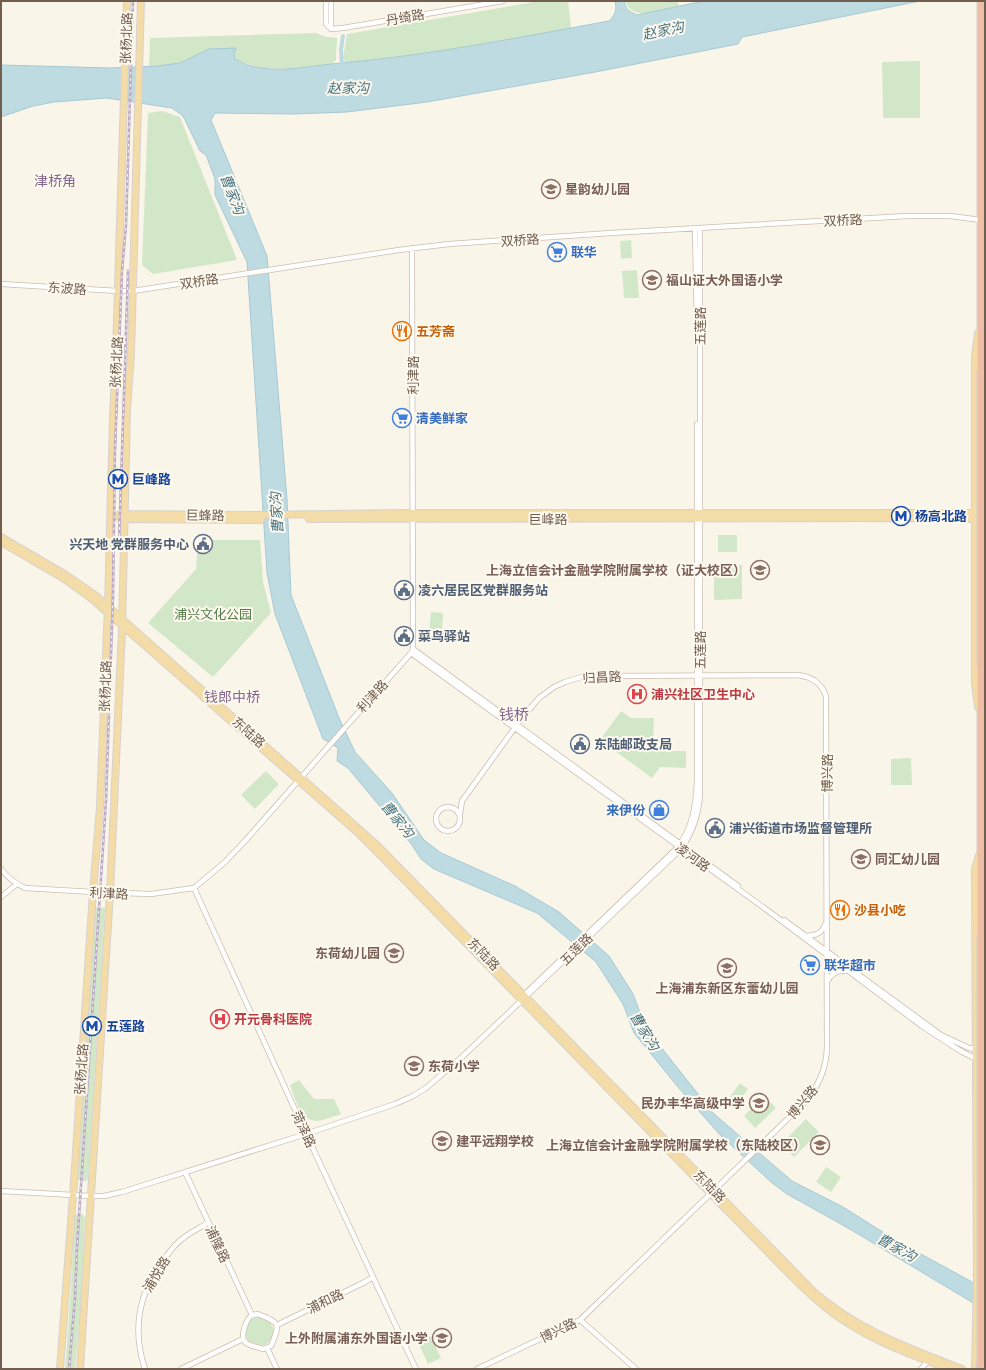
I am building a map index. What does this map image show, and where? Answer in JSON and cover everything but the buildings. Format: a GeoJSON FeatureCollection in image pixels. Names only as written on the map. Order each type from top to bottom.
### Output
{"type":"FeatureCollection","features":[{"type":"Feature","properties":{"kind":"highway"},"geometry":{"type":"LineString","coordinates":[[980,1369],[981,1]]}},
{"type":"Feature","properties":{"kind":"main road","name":"张杨北路"},"geometry":{"type":"LineString","coordinates":[[60,1369],[100,807],[108,609],[127,1]]}},
{"type":"Feature","properties":{"kind":"main road","name":"张杨北路"},"geometry":{"type":"LineString","coordinates":[[80,1369],[110,893],[122,621],[141,1]]}},
{"type":"Feature","properties":{"kind":"main road"},"geometry":{"type":"LineString","coordinates":[[981,307],[976,356],[975,516],[975,683],[981,724]]}},
{"type":"Feature","properties":{"kind":"main road","name":"巨峰路"},"geometry":{"type":"LineString","coordinates":[[111,517],[249,518],[413,516],[699,516],[863,518],[975,516],[985,513]]}},
{"type":"Feature","properties":{"kind":"main road","name":"巨峰路"},"geometry":{"type":"LineString","coordinates":[[975,516],[985,520]]}},
{"type":"Feature","properties":{"kind":"main road","name":"东陆路"},"geometry":{"type":"LineString","coordinates":[[1,537],[71,578],[122,621],[299,779],[378,846],[800,1284],[830,1311],[852,1326],[878,1340],[949,1369]]}},
{"type":"Feature","properties":{"kind":"main road","name":"东陆路"},"geometry":{"type":"LineString","coordinates":[[1,542],[63,578],[108,609]]}},
{"type":"Feature","properties":{"kind":"main road"},"geometry":{"type":"LineString","coordinates":[[974,1369],[977,1308],[975,869],[981,850]]}},
{"type":"Feature","properties":{"kind":"main road","name":"东陆路"},"geometry":{"type":"LineString","coordinates":[[712,1192],[803,1281],[832,1307],[860,1325],[889,1340],[962,1369]]}},
{"type":"Feature","properties":{"kind":"street"},"geometry":{"type":"LineString","coordinates":[[326,1],[326,24],[331,29]]}},
{"type":"Feature","properties":{"kind":"street"},"geometry":{"type":"LineString","coordinates":[[331,1],[331,29]]}},
{"type":"Feature","properties":{"kind":"street","name":"丹绮路"},"geometry":{"type":"LineString","coordinates":[[331,29],[503,1]]}},
{"type":"Feature","properties":{"kind":"street","name":"双桥路"},"geometry":{"type":"LineString","coordinates":[[133,291],[412,248],[449,244],[922,215],[950,216],[982,220]]}},
{"type":"Feature","properties":{"kind":"street","name":"五莲路"},"geometry":{"type":"LineString","coordinates":[[1,1190],[91,1196],[104,1196],[122,1192],[306,1134],[395,1104],[419,1092],[439,1078],[681,846],[691,822],[696,799],[699,516],[697,229]]}},
{"type":"Feature","properties":{"kind":"street","name":"利津路"},"geometry":{"type":"LineString","coordinates":[[1,869],[8,878],[25,888],[151,894],[194,888],[225,862],[240,846],[412,651],[412,248]]}},
{"type":"Feature","properties":{"kind":"street","name":"东波路"},"geometry":{"type":"LineString","coordinates":[[1,284],[118,292],[133,291]]}},
{"type":"Feature","properties":{"kind":"street","name":"凌河路"},"geometry":{"type":"LineString","coordinates":[[412,651],[807,936],[846,970],[939,1038],[977,1059]]}},
{"type":"Feature","properties":{"kind":"street","name":"归昌路"},"geometry":{"type":"LineString","coordinates":[[462,801],[460,814],[461,820],[456,828],[447,831],[441,828],[436,821],[437,814],[441,809],[450,807],[462,801],[530,708],[544,694],[554,687],[570,680],[598,676],[798,675],[811,678],[820,685]]}},
{"type":"Feature","properties":{"kind":"street","name":"博兴路"},"geometry":{"type":"LineString","coordinates":[[477,1369],[580,1320],[805,1103],[814,1091],[821,1077],[826,1052],[827,702],[824,691],[820,685]]}},
{"type":"Feature","properties":{"kind":"street"},"geometry":{"type":"LineString","coordinates":[[450,807],[456,809],[460,814]]}},
{"type":"Feature","properties":{"kind":"street","name":"凌河路"},"geometry":{"type":"LineString","coordinates":[[681,846],[826,953],[941,1035],[969,1048],[977,1050]]}},
{"type":"Feature","properties":{"kind":"street"},"geometry":{"type":"LineString","coordinates":[[1,897],[17,884]]}},
{"type":"Feature","properties":{"kind":"street","name":"菏泽路"},"geometry":{"type":"LineString","coordinates":[[194,888],[306,1134],[416,1369]]}},
{"type":"Feature","properties":{"kind":"street"},"geometry":{"type":"LineString","coordinates":[[807,936],[823,931],[827,922]]}},
{"type":"Feature","properties":{"kind":"street"},"geometry":{"type":"LineString","coordinates":[[826,984],[829,977],[834,973],[846,970]]}},
{"type":"Feature","properties":{"kind":"street"},"geometry":{"type":"LineString","coordinates":[[977,1050],[985,1050]]}},
{"type":"Feature","properties":{"kind":"street"},"geometry":{"type":"LineString","coordinates":[[977,1059],[985,1059]]}},
{"type":"Feature","properties":{"kind":"street","name":"浦隆路"},"geometry":{"type":"LineString","coordinates":[[185,1172],[252,1315]]}},
{"type":"Feature","properties":{"kind":"street","name":"浦悦路"},"geometry":{"type":"LineString","coordinates":[[145,1369],[140,1353],[138,1327],[143,1297],[158,1268],[170,1251],[182,1239],[208,1223]]}},
{"type":"Feature","properties":{"kind":"street","name":"浦和路"},"geometry":{"type":"LineString","coordinates":[[277,1325],[365,1282],[372,1277]]}},
{"type":"Feature","properties":{"kind":"street"},"geometry":{"type":"LineString","coordinates":[[258,1314],[273,1320],[277,1325],[277,1330],[271,1346],[263,1350],[246,1344],[243,1340],[243,1334],[248,1319],[252,1315],[258,1314]]}},
{"type":"Feature","properties":{"kind":"street"},"geometry":{"type":"LineString","coordinates":[[580,1320],[636,1369]]}},
{"type":"Feature","properties":{"kind":"street"},"geometry":{"type":"LineString","coordinates":[[181,1369],[243,1340]]}},
{"type":"Feature","properties":{"kind":"street"},"geometry":{"type":"LineString","coordinates":[[267,1348],[277,1369]]}},
{"type":"Feature","properties":{"kind":"street"},"geometry":{"type":"LineString","coordinates":[[920,1369],[928,1361]]}},
{"type":"Feature","properties":{"kind":"green space"},"geometry":{"type":"Polygon","coordinates":[[[540,1],[568,1],[571,28],[487,44],[403,56],[347,63],[343,58],[347,34],[540,1]]]}},
{"type":"Feature","properties":{"kind":"green space"},"geometry":{"type":"Polygon","coordinates":[[[625,1],[678,1],[679,6],[657,12],[641,13],[634,12],[629,8],[625,1]]]}},
{"type":"Feature","properties":{"kind":"green space"},"geometry":{"type":"Polygon","coordinates":[[[316,33],[326,37],[337,38],[336,60],[331,64],[294,69],[260,68],[235,59],[234,53],[236,48],[188,59],[180,63],[149,67],[150,38],[316,33]]]}},
{"type":"Feature","properties":{"kind":"green space"},"geometry":{"type":"Polygon","coordinates":[[[920,61],[920,118],[883,118],[882,62],[920,61]]]}},
{"type":"Feature","properties":{"kind":"green space"},"geometry":{"type":"Polygon","coordinates":[[[162,111],[180,117],[237,260],[153,274],[142,265],[148,113],[162,111]]]}},
{"type":"Feature","properties":{"kind":"green space"},"geometry":{"type":"Polygon","coordinates":[[[631,240],[632,258],[621,259],[620,241],[631,240]]]}},
{"type":"Feature","properties":{"kind":"green space"},"geometry":{"type":"Polygon","coordinates":[[[637,270],[639,298],[624,298],[622,271],[637,270]]]}},
{"type":"Feature","properties":{"kind":"green space"},"geometry":{"type":"Polygon","coordinates":[[[718,535],[737,535],[737,552],[718,552],[718,535]]]}},
{"type":"Feature","properties":{"kind":"green space","name":"浦兴文化公园"},"geometry":{"type":"Polygon","coordinates":[[[196,540],[260,540],[263,582],[271,613],[213,677],[148,623],[196,569],[196,540]]]}},
{"type":"Feature","properties":{"kind":"green space"},"geometry":{"type":"Polygon","coordinates":[[[714,565],[742,565],[742,599],[714,600],[714,565]]]}},
{"type":"Feature","properties":{"kind":"green space"},"geometry":{"type":"Polygon","coordinates":[[[431,612],[443,613],[442,634],[429,633],[431,612]]]}},
{"type":"Feature","properties":{"kind":"green space"},"geometry":{"type":"Polygon","coordinates":[[[621,711],[631,718],[654,718],[653,751],[686,751],[686,768],[660,767],[652,778],[600,740],[621,711]]]}},
{"type":"Feature","properties":{"kind":"green space"},"geometry":{"type":"Polygon","coordinates":[[[911,758],[912,785],[891,785],[891,759],[911,758]]]}},
{"type":"Feature","properties":{"kind":"green space"},"geometry":{"type":"Polygon","coordinates":[[[266,771],[279,784],[255,809],[241,795],[266,771]]]}},
{"type":"Feature","properties":{"kind":"green space"},"geometry":{"type":"Polygon","coordinates":[[[95,907],[105,908],[88,1179],[86,1181],[80,1181],[77,1178],[95,907]]]}},
{"type":"Feature","properties":{"kind":"green space"},"geometry":{"type":"Polygon","coordinates":[[[299,1080],[314,1099],[334,1099],[341,1114],[319,1121],[310,1120],[306,1117],[296,1102],[290,1085],[299,1080]]]}},
{"type":"Feature","properties":{"kind":"green space"},"geometry":{"type":"Polygon","coordinates":[[[740,1083],[748,1089],[738,1103],[730,1097],[740,1083]]]}},
{"type":"Feature","properties":{"kind":"green space"},"geometry":{"type":"Polygon","coordinates":[[[764,1096],[776,1108],[755,1128],[744,1116],[764,1096]]]}},
{"type":"Feature","properties":{"kind":"green space"},"geometry":{"type":"Polygon","coordinates":[[[806,1119],[819,1132],[794,1157],[781,1144],[806,1119]]]}},
{"type":"Feature","properties":{"kind":"green space"},"geometry":{"type":"Polygon","coordinates":[[[826,1167],[841,1177],[831,1192],[816,1182],[826,1167]]]}},
{"type":"Feature","properties":{"kind":"green space"},"geometry":{"type":"Polygon","coordinates":[[[82,1214],[85,1218],[82,1287],[75,1369],[65,1369],[74,1219],[75,1215],[82,1214]]]}},
{"type":"Feature","properties":{"kind":"green space"},"geometry":{"type":"Polygon","coordinates":[[[258,1317],[270,1322],[274,1330],[270,1342],[262,1346],[248,1341],[245,1333],[250,1320],[258,1317]]]}},
{"type":"Feature","properties":{"kind":"green space"},"geometry":{"type":"Polygon","coordinates":[[[431,1336],[441,1358],[428,1364],[418,1342],[431,1336]]]}},
{"type":"Feature","properties":{"kind":"water"},"geometry":{"type":"Polygon","coordinates":[[[615,1],[624,1],[628,10],[637,15],[704,1],[920,1],[742,37],[738,44],[590,73],[427,102],[347,112],[293,114],[215,113],[211,120],[267,256],[287,499],[291,595],[339,718],[355,752],[392,793],[424,840],[441,853],[515,886],[559,912],[609,956],[633,994],[644,1023],[660,1046],[713,1113],[792,1181],[843,1207],[897,1241],[985,1289],[985,1310],[848,1228],[787,1194],[771,1182],[720,1135],[634,1033],[623,1004],[596,962],[537,913],[434,869],[421,859],[412,845],[348,768],[337,761],[338,748],[323,739],[275,614],[267,573],[247,262],[215,195],[215,179],[206,155],[200,151],[183,116],[172,108],[107,98],[54,102],[33,106],[1,117],[1,65],[110,68],[158,66],[180,63],[209,49],[236,48],[234,54],[235,59],[251,66],[271,69],[302,68],[376,60],[443,50],[609,21],[615,12],[615,1]]]}},
{"type":"Feature","properties":{"kind":"waterway"},"geometry":{"type":"LineString","coordinates":[[342,68],[341,50],[343,36]]}},
{"type":"Feature","properties":{"kind":"railway"},"geometry":{"type":"LineString","coordinates":[[69,1369],[75,1298],[106,801],[113,596],[115,449],[122,272],[126,225],[133,1]]}},
{"type":"Feature","properties":{"kind":"railway"},"geometry":{"type":"LineString","coordinates":[[119,542],[128,271]]}},
{"type":"Feature","properties":{"kind":"place","name":"星韵幼儿园"},"geometry":{"type":"Point","coordinates":[551,189]}},
{"type":"Feature","properties":{"kind":"place","name":"联华"},"geometry":{"type":"Point","coordinates":[557,252]}},
{"type":"Feature","properties":{"kind":"place","name":"福山证大外国语小学"},"geometry":{"type":"Point","coordinates":[652,280]}},
{"type":"Feature","properties":{"kind":"place","name":"五芳斋"},"geometry":{"type":"Point","coordinates":[402,331]}},
{"type":"Feature","properties":{"kind":"place","name":"清美鲜家"},"geometry":{"type":"Point","coordinates":[402,418]}},
{"type":"Feature","properties":{"kind":"place","name":"巨峰路"},"geometry":{"type":"Point","coordinates":[118,479]}},
{"type":"Feature","properties":{"kind":"place","name":"杨高北路"},"geometry":{"type":"Point","coordinates":[901,516]}},
{"type":"Feature","properties":{"kind":"place","name":"兴天地 党群服务中心"},"geometry":{"type":"Point","coordinates":[203,544]}},
{"type":"Feature","properties":{"kind":"place","name":"上海立信会计金融学院附属学校（证大校区）"},"geometry":{"type":"Point","coordinates":[760,570]}},
{"type":"Feature","properties":{"kind":"place","name":"凌六居民区党群服务站"},"geometry":{"type":"Point","coordinates":[404,590]}},
{"type":"Feature","properties":{"kind":"place","name":"菜鸟驿站"},"geometry":{"type":"Point","coordinates":[404,636]}},
{"type":"Feature","properties":{"kind":"place","name":"浦兴社区卫生中心"},"geometry":{"type":"Point","coordinates":[637,694]}},
{"type":"Feature","properties":{"kind":"place","name":"东陆邮政支局"},"geometry":{"type":"Point","coordinates":[580,744]}},
{"type":"Feature","properties":{"kind":"place","name":"来伊份"},"geometry":{"type":"Point","coordinates":[659,810]}},
{"type":"Feature","properties":{"kind":"place","name":"浦兴街道市场监督管理所"},"geometry":{"type":"Point","coordinates":[715,828]}},
{"type":"Feature","properties":{"kind":"place","name":"同汇幼儿园"},"geometry":{"type":"Point","coordinates":[861,859]}},
{"type":"Feature","properties":{"kind":"place","name":"沙县小吃"},"geometry":{"type":"Point","coordinates":[840,910]}},
{"type":"Feature","properties":{"kind":"place","name":"东荷幼儿园"},"geometry":{"type":"Point","coordinates":[394,953]}},
{"type":"Feature","properties":{"kind":"place","name":"联华超市"},"geometry":{"type":"Point","coordinates":[810,965]}},
{"type":"Feature","properties":{"kind":"place","name":"上海浦东新区东蕾幼儿园"},"geometry":{"type":"Point","coordinates":[727,968]}},
{"type":"Feature","properties":{"kind":"place","name":"开元骨科医院"},"geometry":{"type":"Point","coordinates":[220,1019]}},
{"type":"Feature","properties":{"kind":"place","name":"五莲路"},"geometry":{"type":"Point","coordinates":[92,1026]}},
{"type":"Feature","properties":{"kind":"place","name":"东荷小学"},"geometry":{"type":"Point","coordinates":[414,1066]}},
{"type":"Feature","properties":{"kind":"place","name":"民办丰华高级中学"},"geometry":{"type":"Point","coordinates":[759,1103]}},
{"type":"Feature","properties":{"kind":"place","name":"建平远翔学校"},"geometry":{"type":"Point","coordinates":[442,1141]}},
{"type":"Feature","properties":{"kind":"place","name":"上海立信会计金融学院附属学校（东陆校区）"},"geometry":{"type":"Point","coordinates":[820,1145]}},
{"type":"Feature","properties":{"kind":"place","name":"上外附属浦东外国语小学"},"geometry":{"type":"Point","coordinates":[442,1338]}},
{"type":"Feature","properties":{"kind":"district","name":"津桥角"},"geometry":{"type":"Point","coordinates":[55,180]}},
{"type":"Feature","properties":{"kind":"district","name":"钱郎中桥"},"geometry":{"type":"Point","coordinates":[232,696]}},
{"type":"Feature","properties":{"kind":"district","name":"钱桥"},"geometry":{"type":"Point","coordinates":[514,714]}},
{"type":"Feature","properties":{"kind":"water label","name":"赵家沟"},"geometry":{"type":"Point","coordinates":[663,30]}},
{"type":"Feature","properties":{"kind":"water label","name":"赵家沟"},"geometry":{"type":"Point","coordinates":[348,87]}},
{"type":"Feature","properties":{"kind":"water label","name":"曹家沟"},"geometry":{"type":"Point","coordinates":[233,194]}},
{"type":"Feature","properties":{"kind":"water label","name":"曹家沟"},"geometry":{"type":"Point","coordinates":[276,513]}},
{"type":"Feature","properties":{"kind":"water label","name":"曹家沟"},"geometry":{"type":"Point","coordinates":[398,819]}},
{"type":"Feature","properties":{"kind":"water label","name":"曹家沟"},"geometry":{"type":"Point","coordinates":[645,1031]}},
{"type":"Feature","properties":{"kind":"water label","name":"曹家沟"},"geometry":{"type":"Point","coordinates":[897,1247]}}]}
